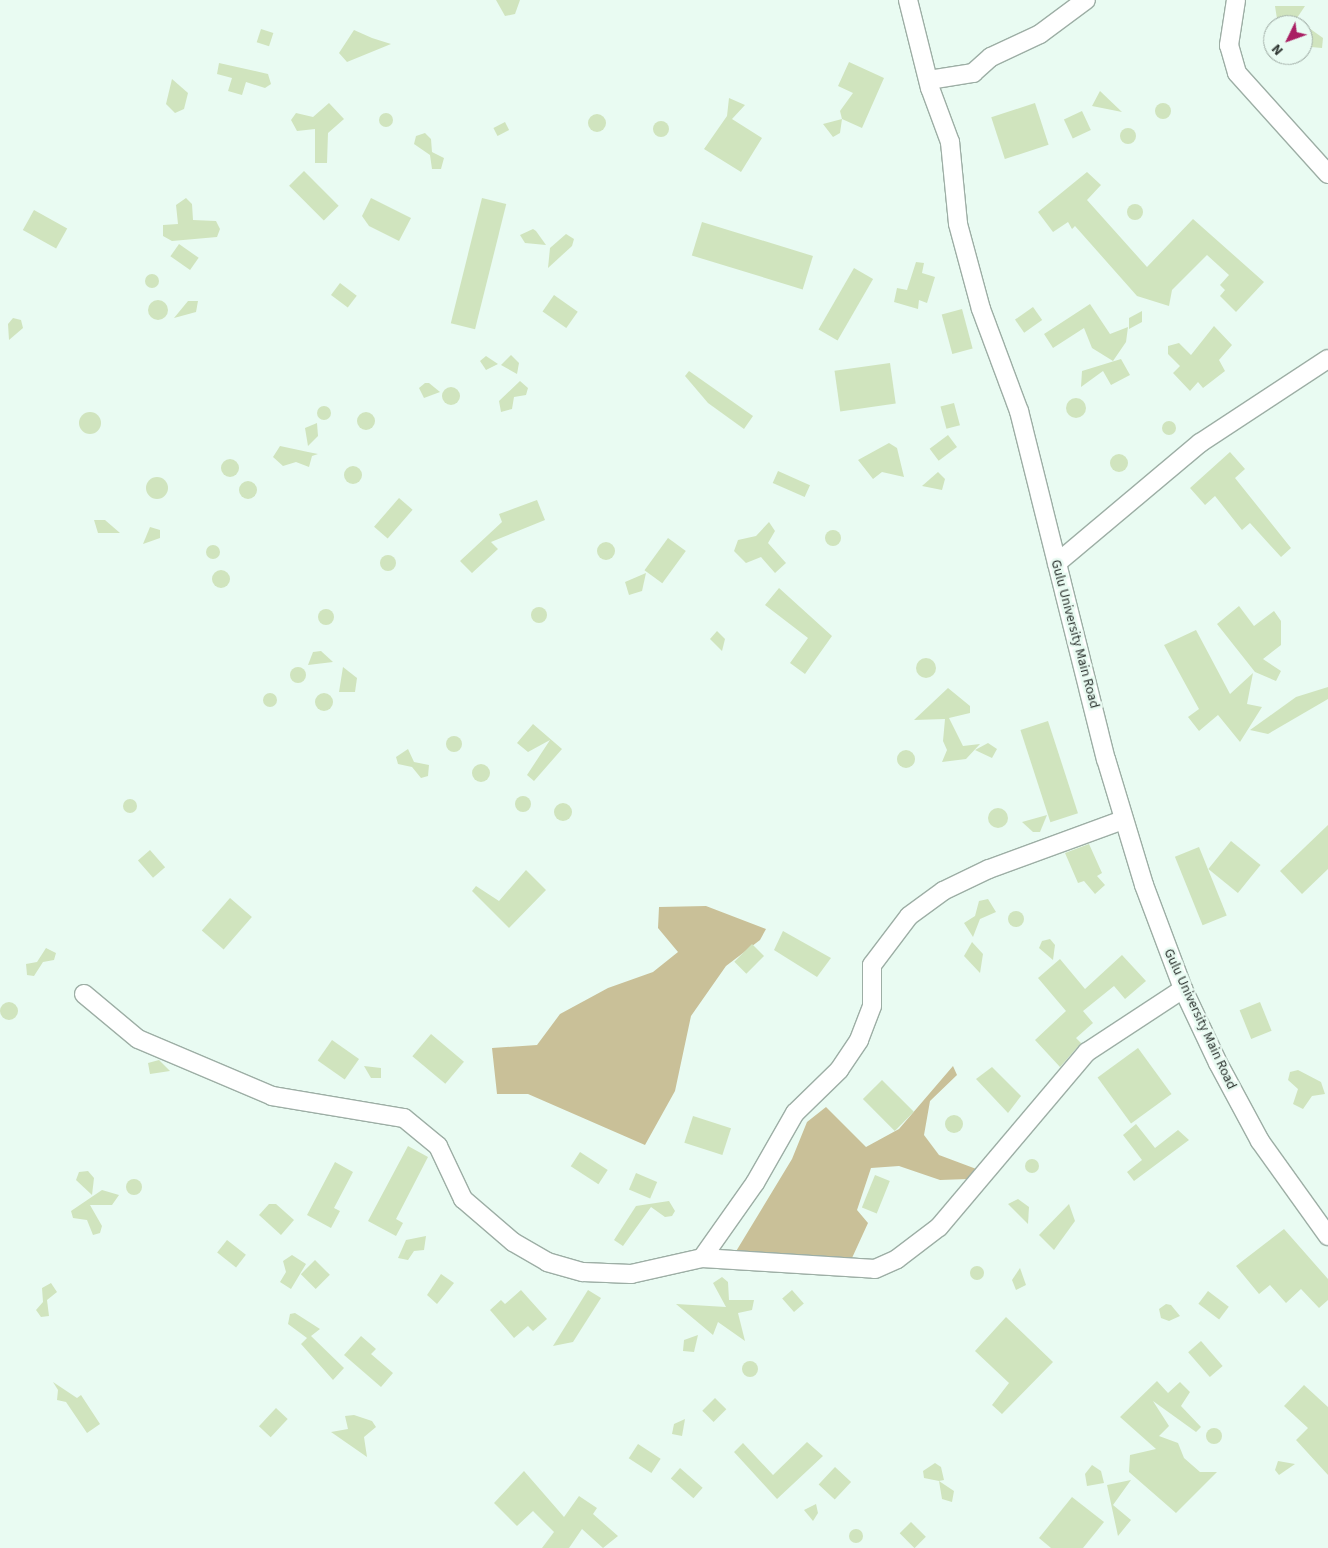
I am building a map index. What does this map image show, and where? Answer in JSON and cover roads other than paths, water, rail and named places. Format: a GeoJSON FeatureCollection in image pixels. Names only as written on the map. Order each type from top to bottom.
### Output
{"type":"FeatureCollection","features":[{"type":"Feature","properties":{"kind":"street","name":"Gulu University Main Road"},"geometry":{"type":"LineString","coordinates":[[908,0],[929,80],[950,142],[958,224],[981,309],[1019,411],[1123,820],[1183,989],[1260,1141],[1328,1236]]}},
{"type":"Feature","properties":{"kind":"street"},"geometry":{"type":"LineString","coordinates":[[929,80],[973,73],[991,57],[1040,34],[1086,0]]}},
{"type":"Feature","properties":{"kind":"street"},"geometry":{"type":"LineString","coordinates":[[1236,0],[1229,45],[1237,73],[1328,174]]}},
{"type":"Feature","properties":{"kind":"street"},"geometry":{"type":"LineString","coordinates":[[1057,563],[1200,443],[1328,358]]}},
{"type":"Feature","properties":{"kind":"street"},"geometry":{"type":"LineString","coordinates":[[702,1258],[759,1176],[795,1113],[838,1070],[859,1040],[872,1006],[872,965],[909,916],[943,891],[990,869],[1123,820]]}},
{"type":"Feature","properties":{"kind":"street"},"geometry":{"type":"LineString","coordinates":[[84,994],[138,1039],[272,1096],[404,1118],[438,1146],[456,1188],[482,1218],[546,1262],[612,1275],[702,1258],[875,1269],[897,1259],[939,1227],[1087,1052],[1183,989]]}}]}
